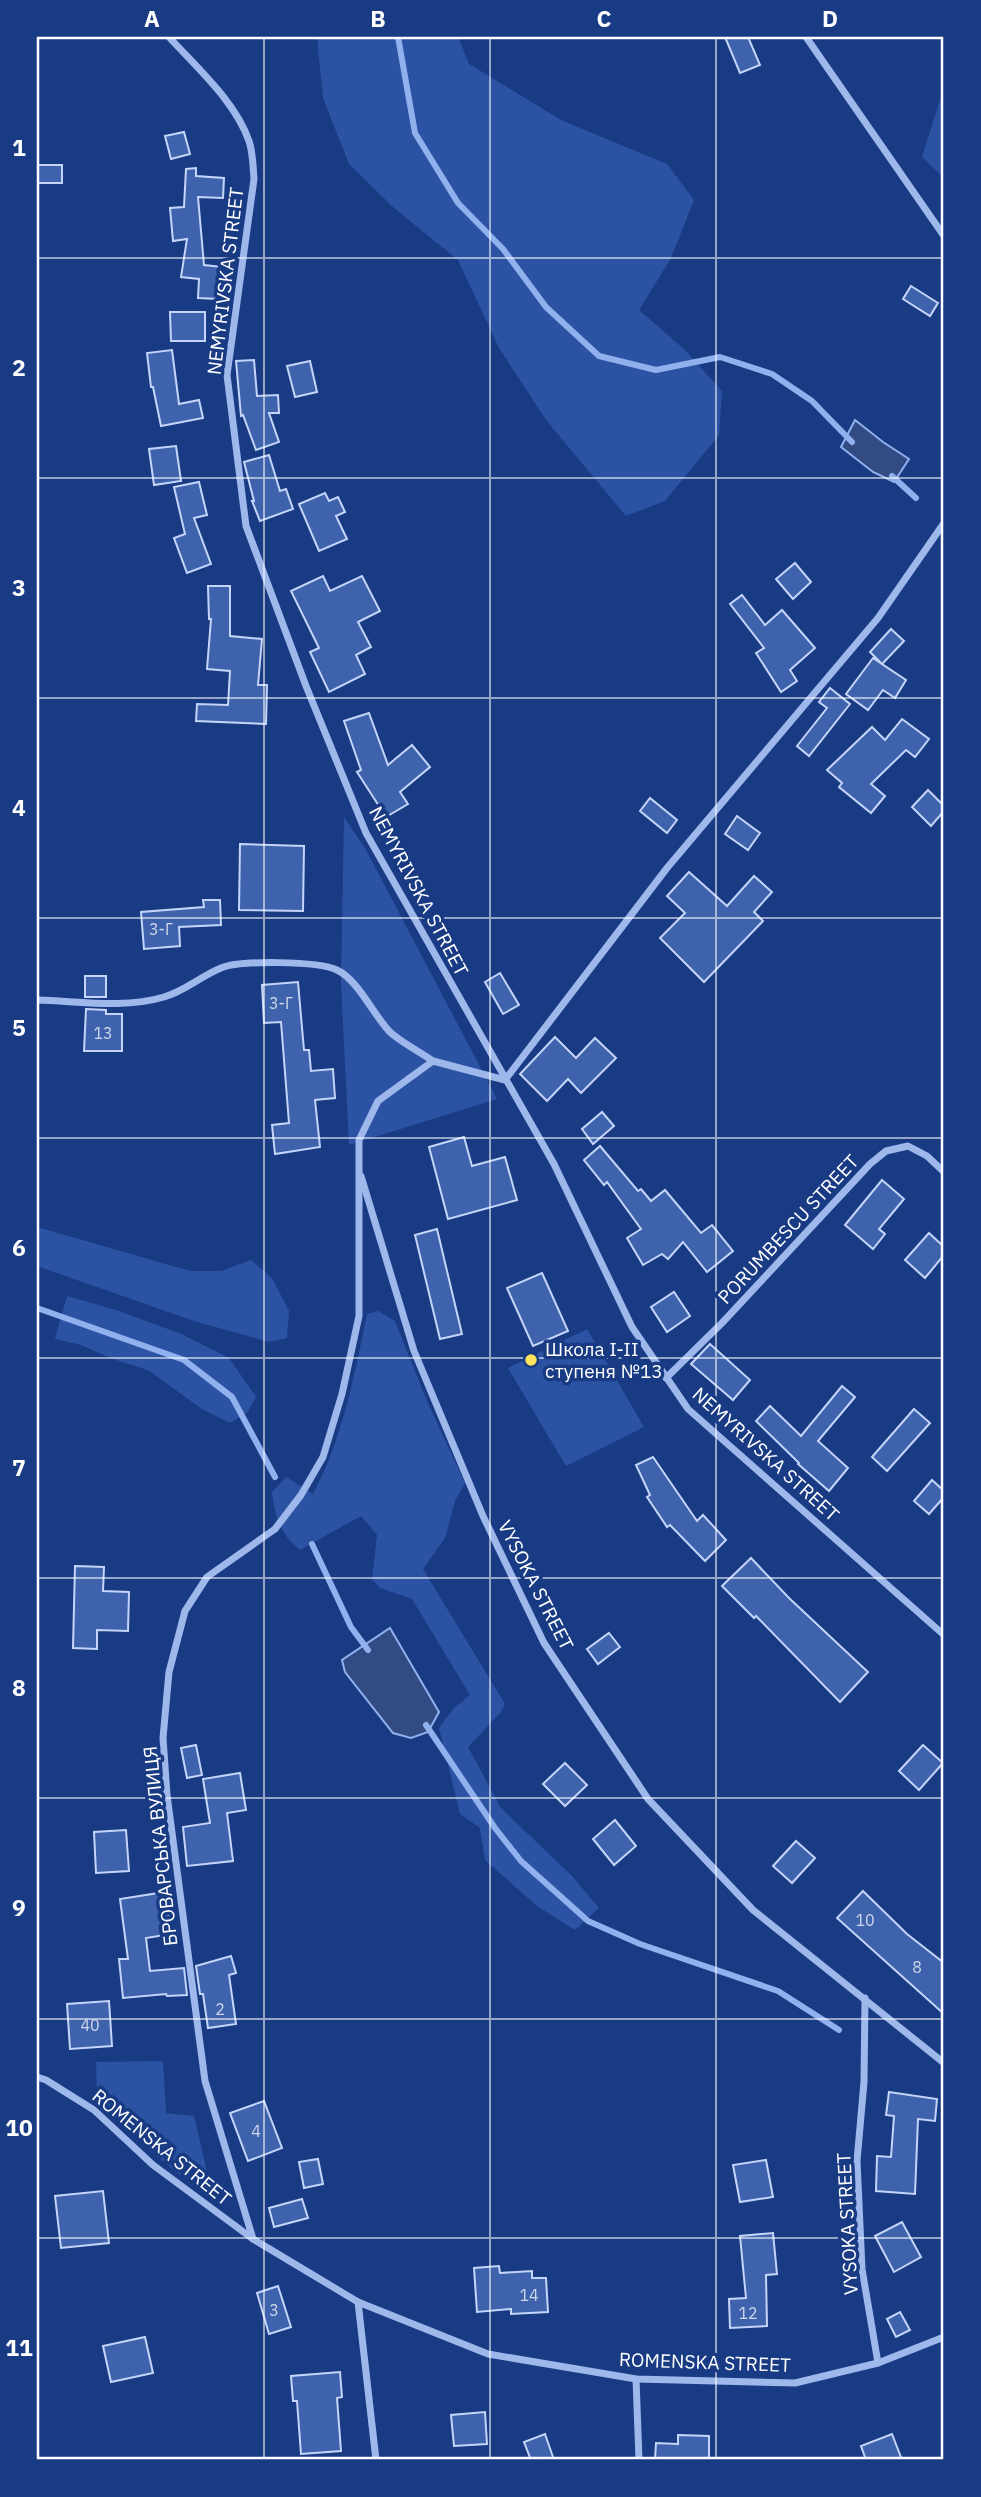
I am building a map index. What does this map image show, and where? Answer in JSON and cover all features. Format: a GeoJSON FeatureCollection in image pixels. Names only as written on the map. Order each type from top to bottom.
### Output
{"type":"FeatureCollection","features":[{"type":"Feature","properties":{"kind":"street","name":"NEMYRIVSKA STREET"},"geometry":{"type":"LineString","coordinates":[[169,37],[238,118],[249,140],[254,178],[227,375],[246,526],[306,686],[366,833],[554,1164],[632,1327],[688,1409],[944,1635]]}},
{"type":"Feature","properties":{"kind":"street"},"geometry":{"type":"LineString","coordinates":[[806,37],[944,236]]}},
{"type":"Feature","properties":{"kind":"street"},"geometry":{"type":"LineString","coordinates":[[37,1000],[134,1003],[164,998],[223,967],[249,963],[310,965],[337,970],[360,993],[390,1032],[433,1061],[505,1080],[667,868],[878,618],[944,523]]}},
{"type":"Feature","properties":{"kind":"street","name":"БРОВАРСЬКА ВУЛИЦЯ"},"geometry":{"type":"LineString","coordinates":[[253,2239],[205,2081],[167,1795],[163,1738],[169,1672],[185,1611],[207,1577],[275,1529],[301,1495],[323,1457],[342,1394],[359,1316],[359,1140],[378,1101],[433,1061]]}},
{"type":"Feature","properties":{"kind":"street","name":"PORUMBESCU STREET"},"geometry":{"type":"LineString","coordinates":[[666,1378],[722,1324],[870,1164],[886,1151],[908,1146],[928,1156],[944,1172]]}},
{"type":"Feature","properties":{"kind":"street","name":"VYSOKA STREET"},"geometry":{"type":"LineString","coordinates":[[358,1169],[414,1351],[484,1516],[544,1643],[648,1800],[753,1910],[944,2063]]}},
{"type":"Feature","properties":{"kind":"street","name":"VYSOKA STREET"},"geometry":{"type":"LineString","coordinates":[[865,1998],[864,2082],[857,2161],[862,2269],[878,2363]]}},
{"type":"Feature","properties":{"kind":"street","name":"ROMENSKA STREET"},"geometry":{"type":"LineString","coordinates":[[37,2077],[94,2110],[153,2165],[253,2239],[358,2302],[488,2354],[636,2379],[795,2383],[878,2363],[944,2337]]}},
{"type":"Feature","properties":{"kind":"street"},"geometry":{"type":"LineString","coordinates":[[358,2302],[376,2460]]}},
{"type":"Feature","properties":{"kind":"street"},"geometry":{"type":"LineString","coordinates":[[636,2379],[639,2460]]}},
{"type":"Feature","properties":{"kind":"shaded area"},"geometry":{"type":"Polygon","coordinates":[[[317,37],[458,37],[469,64],[561,120],[667,164],[694,200],[671,258],[639,310],[685,350],[722,391],[719,435],[665,501],[626,516],[546,420],[499,348],[458,260],[394,208],[349,164],[323,98],[317,37]]]}},
{"type":"Feature","properties":{"kind":"shaded area"},"geometry":{"type":"Polygon","coordinates":[[[944,87],[944,178],[922,157],[944,87]]]}},
{"type":"Feature","properties":{"kind":"shaded area"},"geometry":{"type":"Polygon","coordinates":[[[855,420],[909,459],[894,482],[873,472],[841,447],[855,420]]]}},
{"type":"Feature","properties":{"kind":"shaded area"},"geometry":{"type":"Polygon","coordinates":[[[344,817],[366,850],[497,1099],[349,1145],[341,982],[344,817]]]}},
{"type":"Feature","properties":{"kind":"shaded area"},"geometry":{"type":"Polygon","coordinates":[[[37,1227],[190,1271],[221,1271],[251,1260],[272,1278],[289,1311],[287,1338],[269,1342],[194,1321],[37,1266],[37,1227]]]}},
{"type":"Feature","properties":{"kind":"shaded area"},"geometry":{"type":"Polygon","coordinates":[[[67,1296],[179,1333],[229,1358],[256,1397],[248,1412],[230,1423],[202,1409],[148,1370],[81,1345],[55,1339],[67,1296]]]}},
{"type":"Feature","properties":{"kind":"shaded area"},"geometry":{"type":"Polygon","coordinates":[[[378,1311],[395,1321],[427,1401],[465,1483],[455,1501],[445,1538],[423,1569],[505,1704],[468,1747],[501,1808],[572,1876],[599,1908],[575,1930],[537,1906],[485,1860],[480,1828],[460,1814],[439,1728],[453,1709],[470,1695],[412,1599],[380,1588],[372,1579],[377,1535],[361,1516],[300,1550],[288,1538],[277,1518],[272,1492],[286,1477],[313,1494],[340,1429],[367,1314],[378,1311]]]}},
{"type":"Feature","properties":{"kind":"shaded area"},"geometry":{"type":"Polygon","coordinates":[[[587,1329],[644,1427],[566,1466],[508,1368],[587,1329]]]}},
{"type":"Feature","properties":{"kind":"shaded area"},"geometry":{"type":"Polygon","coordinates":[[[390,1628],[439,1712],[428,1732],[411,1738],[393,1733],[345,1672],[342,1660],[390,1628]]]}},
{"type":"Feature","properties":{"kind":"shaded area"},"geometry":{"type":"Polygon","coordinates":[[[163,2061],[166,2113],[194,2116],[210,2185],[205,2189],[192,2183],[163,2161],[97,2095],[96,2062],[163,2061]]]}},
{"type":"Feature","properties":{"kind":"building"},"geometry":{"type":"Polygon","coordinates":[[[725,37],[748,37],[760,65],[740,73],[725,37]]]}},
{"type":"Feature","properties":{"kind":"building"},"geometry":{"type":"Polygon","coordinates":[[[184,132],[190,154],[171,159],[165,136],[184,132]]]}},
{"type":"Feature","properties":{"kind":"building"},"geometry":{"type":"Polygon","coordinates":[[[38,165],[62,165],[62,183],[38,183],[38,165]]]}},
{"type":"Feature","properties":{"kind":"building"},"geometry":{"type":"Polygon","coordinates":[[[196,168],[196,176],[224,178],[223,198],[198,197],[204,265],[222,267],[218,299],[198,298],[199,279],[181,277],[187,239],[173,241],[170,208],[184,207],[186,169],[196,168]]]}},
{"type":"Feature","properties":{"kind":"building"},"geometry":{"type":"Polygon","coordinates":[[[911,286],[938,303],[930,316],[903,299],[911,286]]]}},
{"type":"Feature","properties":{"kind":"building"},"geometry":{"type":"Polygon","coordinates":[[[170,312],[205,312],[205,341],[171,341],[170,312]]]}},
{"type":"Feature","properties":{"kind":"building"},"geometry":{"type":"Polygon","coordinates":[[[172,350],[179,404],[199,400],[203,418],[161,426],[151,387],[147,353],[172,350]]]}},
{"type":"Feature","properties":{"kind":"building"},"geometry":{"type":"Polygon","coordinates":[[[254,360],[257,396],[278,395],[279,413],[269,413],[279,442],[256,450],[243,415],[241,416],[236,361],[254,360]]]}},
{"type":"Feature","properties":{"kind":"building"},"geometry":{"type":"Polygon","coordinates":[[[310,361],[317,392],[295,397],[287,366],[310,361]]]}},
{"type":"Feature","properties":{"kind":"building"},"geometry":{"type":"Polygon","coordinates":[[[176,446],[181,481],[154,485],[149,449],[176,446]]]}},
{"type":"Feature","properties":{"kind":"building"},"geometry":{"type":"Polygon","coordinates":[[[269,455],[280,491],[286,489],[293,509],[260,521],[252,501],[244,462],[269,455]]]}},
{"type":"Feature","properties":{"kind":"building"},"geometry":{"type":"Polygon","coordinates":[[[199,482],[207,515],[194,518],[211,564],[187,573],[174,538],[185,534],[174,487],[199,482]]]}},
{"type":"Feature","properties":{"kind":"building"},"geometry":{"type":"Polygon","coordinates":[[[325,493],[329,501],[338,497],[345,512],[336,516],[347,539],[319,551],[299,504],[325,493]]]}},
{"type":"Feature","properties":{"kind":"building"},"geometry":{"type":"Polygon","coordinates":[[[795,563],[811,582],[793,599],[776,579],[795,563]]]}},
{"type":"Feature","properties":{"kind":"building"},"geometry":{"type":"Polygon","coordinates":[[[323,576],[330,591],[362,576],[380,611],[358,622],[371,647],[356,655],[365,674],[329,692],[310,652],[319,648],[291,591],[323,576]]]}},
{"type":"Feature","properties":{"kind":"building"},"geometry":{"type":"Polygon","coordinates":[[[208,586],[230,586],[230,636],[262,639],[258,685],[267,685],[266,724],[196,721],[197,704],[228,705],[230,671],[207,669],[211,619],[208,586]]]}},
{"type":"Feature","properties":{"kind":"building"},"geometry":{"type":"Polygon","coordinates":[[[742,595],[765,625],[782,610],[815,648],[790,670],[797,681],[781,692],[756,653],[764,648],[730,604],[742,595]]]}},
{"type":"Feature","properties":{"kind":"building"},"geometry":{"type":"Polygon","coordinates":[[[891,629],[904,641],[882,664],[870,652],[891,629]]]}},
{"type":"Feature","properties":{"kind":"building"},"geometry":{"type":"Polygon","coordinates":[[[873,658],[906,680],[895,698],[883,690],[868,710],[846,694],[873,658]]]}},
{"type":"Feature","properties":{"kind":"building"},"geometry":{"type":"Polygon","coordinates":[[[830,688],[850,704],[809,756],[797,746],[827,708],[819,702],[830,688]]]}},
{"type":"Feature","properties":{"kind":"building"},"geometry":{"type":"Polygon","coordinates":[[[369,713],[388,765],[412,745],[430,767],[400,792],[408,804],[386,817],[357,772],[361,770],[344,721],[369,713]]]}},
{"type":"Feature","properties":{"kind":"building"},"geometry":{"type":"Polygon","coordinates":[[[902,719],[929,739],[915,757],[906,750],[871,784],[885,796],[871,813],[839,787],[842,783],[827,770],[872,727],[885,740],[902,719]]]}},
{"type":"Feature","properties":{"kind":"building"},"geometry":{"type":"Polygon","coordinates":[[[928,790],[944,806],[944,811],[931,826],[912,807],[928,790]]]}},
{"type":"Feature","properties":{"kind":"building"},"geometry":{"type":"Polygon","coordinates":[[[650,798],[677,820],[667,833],[640,811],[650,798]]]}},
{"type":"Feature","properties":{"kind":"building"},"geometry":{"type":"Polygon","coordinates":[[[737,816],[760,833],[748,850],[725,834],[737,816]]]}},
{"type":"Feature","properties":{"kind":"building"},"geometry":{"type":"Polygon","coordinates":[[[240,844],[304,846],[303,911],[239,910],[240,844]]]}},
{"type":"Feature","properties":{"kind":"building"},"geometry":{"type":"Polygon","coordinates":[[[689,872],[727,906],[754,876],[772,892],[754,912],[763,921],[704,982],[660,938],[685,913],[667,896],[689,872]]]}},
{"type":"Feature","properties":{"kind":"building"},"geometry":{"type":"Polygon","coordinates":[[[203,900],[220,900],[221,925],[179,927],[180,946],[144,949],[141,912],[204,907],[203,900]]]}},
{"type":"Feature","properties":{"kind":"building"},"geometry":{"type":"Polygon","coordinates":[[[500,973],[519,1005],[503,1014],[485,982],[500,973]]]}},
{"type":"Feature","properties":{"kind":"building"},"geometry":{"type":"Polygon","coordinates":[[[85,976],[106,976],[106,997],[85,997],[85,976]]]}},
{"type":"Feature","properties":{"kind":"building"},"geometry":{"type":"Polygon","coordinates":[[[298,982],[304,1050],[309,1050],[311,1071],[333,1069],[335,1098],[315,1100],[320,1147],[275,1154],[272,1125],[289,1123],[281,1022],[264,1023],[262,985],[298,982]]]}},
{"type":"Feature","properties":{"kind":"building"},"geometry":{"type":"Polygon","coordinates":[[[86,1009],[106,1010],[106,1014],[122,1014],[122,1051],[84,1051],[86,1009]]]}},
{"type":"Feature","properties":{"kind":"building"},"geometry":{"type":"Polygon","coordinates":[[[555,1037],[576,1058],[595,1038],[616,1058],[581,1093],[568,1079],[547,1101],[520,1074],[555,1037]]]}},
{"type":"Feature","properties":{"kind":"building"},"geometry":{"type":"Polygon","coordinates":[[[602,1112],[614,1126],[593,1144],[582,1129],[602,1112]]]}},
{"type":"Feature","properties":{"kind":"building"},"geometry":{"type":"Polygon","coordinates":[[[464,1137],[472,1166],[505,1157],[517,1200],[448,1219],[429,1147],[464,1137]]]}},
{"type":"Feature","properties":{"kind":"building"},"geometry":{"type":"Polygon","coordinates":[[[600,1146],[638,1191],[641,1189],[651,1201],[665,1190],[701,1233],[712,1225],[733,1251],[707,1272],[683,1242],[668,1259],[662,1254],[643,1265],[627,1238],[641,1229],[607,1182],[604,1185],[584,1160],[600,1146]]]}},
{"type":"Feature","properties":{"kind":"building"},"geometry":{"type":"Polygon","coordinates":[[[882,1180],[904,1199],[879,1229],[885,1234],[873,1249],[845,1225],[882,1180]]]}},
{"type":"Feature","properties":{"kind":"building"},"geometry":{"type":"Polygon","coordinates":[[[437,1229],[462,1334],[440,1339],[415,1235],[437,1229]]]}},
{"type":"Feature","properties":{"kind":"building"},"geometry":{"type":"Polygon","coordinates":[[[929,1233],[944,1247],[944,1255],[925,1278],[905,1260],[929,1233]]]}},
{"type":"Feature","properties":{"kind":"building"},"geometry":{"type":"Polygon","coordinates":[[[542,1273],[568,1331],[533,1346],[507,1288],[542,1273]]]}},
{"type":"Feature","properties":{"kind":"building"},"geometry":{"type":"Polygon","coordinates":[[[674,1292],[690,1316],[667,1332],[651,1307],[674,1292]]]}},
{"type":"Feature","properties":{"kind":"building"},"geometry":{"type":"Polygon","coordinates":[[[710,1344],[750,1380],[733,1400],[691,1364],[710,1344]]]}},
{"type":"Feature","properties":{"kind":"building"},"geometry":{"type":"Polygon","coordinates":[[[842,1386],[855,1397],[818,1441],[848,1468],[829,1491],[756,1421],[770,1406],[801,1436],[842,1386]]]}},
{"type":"Feature","properties":{"kind":"building"},"geometry":{"type":"Polygon","coordinates":[[[914,1409],[930,1423],[887,1471],[872,1457],[914,1409]]]}},
{"type":"Feature","properties":{"kind":"building"},"geometry":{"type":"Polygon","coordinates":[[[653,1457],[697,1521],[703,1515],[726,1540],[705,1561],[670,1525],[667,1527],[647,1497],[650,1495],[636,1465],[653,1457]]]}},
{"type":"Feature","properties":{"kind":"building"},"geometry":{"type":"Polygon","coordinates":[[[932,1480],[944,1491],[944,1497],[929,1514],[914,1501],[932,1480]]]}},
{"type":"Feature","properties":{"kind":"building"},"geometry":{"type":"Polygon","coordinates":[[[751,1558],[789,1598],[868,1672],[840,1702],[756,1616],[754,1618],[722,1586],[751,1558]]]}},
{"type":"Feature","properties":{"kind":"building"},"geometry":{"type":"Polygon","coordinates":[[[75,1566],[104,1567],[103,1591],[129,1592],[128,1631],[97,1630],[97,1649],[73,1648],[75,1566]]]}},
{"type":"Feature","properties":{"kind":"building"},"geometry":{"type":"Polygon","coordinates":[[[609,1633],[620,1647],[598,1664],[587,1649],[609,1633]]]}},
{"type":"Feature","properties":{"kind":"building"},"geometry":{"type":"Polygon","coordinates":[[[196,1745],[202,1775],[187,1778],[181,1748],[196,1745]]]}},
{"type":"Feature","properties":{"kind":"building"},"geometry":{"type":"Polygon","coordinates":[[[923,1745],[943,1763],[919,1790],[899,1771],[923,1745]]]}},
{"type":"Feature","properties":{"kind":"building"},"geometry":{"type":"Polygon","coordinates":[[[565,1763],[587,1785],[565,1806],[543,1784],[565,1763]]]}},
{"type":"Feature","properties":{"kind":"building"},"geometry":{"type":"Polygon","coordinates":[[[240,1773],[246,1810],[227,1813],[233,1861],[187,1866],[183,1827],[210,1823],[203,1779],[240,1773]]]}},
{"type":"Feature","properties":{"kind":"building"},"geometry":{"type":"Polygon","coordinates":[[[615,1820],[636,1846],[614,1865],[593,1839],[615,1820]]]}},
{"type":"Feature","properties":{"kind":"building"},"geometry":{"type":"Polygon","coordinates":[[[126,1830],[129,1871],[96,1873],[94,1832],[126,1830]]]}},
{"type":"Feature","properties":{"kind":"building"},"geometry":{"type":"Polygon","coordinates":[[[796,1841],[815,1858],[792,1883],[773,1866],[796,1841]]]}},
{"type":"Feature","properties":{"kind":"building"},"geometry":{"type":"Polygon","coordinates":[[[863,1891],[907,1934],[944,1963],[944,2014],[837,1918],[863,1891]]]}},
{"type":"Feature","properties":{"kind":"building"},"geometry":{"type":"Polygon","coordinates":[[[165,1892],[171,1934],[146,1938],[150,1971],[184,1968],[187,1995],[123,1998],[119,1959],[128,1959],[120,1899],[165,1892]]]}},
{"type":"Feature","properties":{"kind":"building"},"geometry":{"type":"Polygon","coordinates":[[[231,1956],[236,1973],[229,1975],[236,2024],[208,2028],[196,1966],[231,1956]]]}},
{"type":"Feature","properties":{"kind":"building"},"geometry":{"type":"Polygon","coordinates":[[[109,2001],[112,2046],[70,2049],[67,2004],[109,2001]]]}},
{"type":"Feature","properties":{"kind":"building"},"geometry":{"type":"Polygon","coordinates":[[[889,2092],[937,2099],[935,2121],[918,2119],[915,2194],[876,2191],[877,2156],[891,2157],[894,2116],[886,2115],[889,2092]]]}},
{"type":"Feature","properties":{"kind":"building"},"geometry":{"type":"Polygon","coordinates":[[[264,2101],[282,2148],[248,2161],[230,2113],[264,2101]]]}},
{"type":"Feature","properties":{"kind":"building"},"geometry":{"type":"Polygon","coordinates":[[[318,2159],[323,2184],[304,2188],[299,2162],[318,2159]]]}},
{"type":"Feature","properties":{"kind":"building"},"geometry":{"type":"Polygon","coordinates":[[[766,2160],[773,2197],[740,2202],[733,2165],[766,2160]]]}},
{"type":"Feature","properties":{"kind":"building"},"geometry":{"type":"Polygon","coordinates":[[[103,2191],[109,2243],[61,2248],[55,2196],[103,2191]]]}},
{"type":"Feature","properties":{"kind":"building"},"geometry":{"type":"Polygon","coordinates":[[[302,2199],[308,2218],[274,2227],[269,2208],[302,2199]]]}},
{"type":"Feature","properties":{"kind":"building"},"geometry":{"type":"Polygon","coordinates":[[[902,2222],[921,2257],[894,2272],[875,2236],[902,2222]]]}},
{"type":"Feature","properties":{"kind":"building"},"geometry":{"type":"Polygon","coordinates":[[[773,2233],[777,2274],[766,2275],[767,2326],[730,2328],[729,2299],[746,2298],[740,2236],[773,2233]]]}},
{"type":"Feature","properties":{"kind":"building"},"geometry":{"type":"Polygon","coordinates":[[[499,2266],[500,2273],[532,2271],[532,2278],[546,2278],[548,2312],[511,2314],[511,2309],[477,2312],[474,2268],[499,2266]]]}},
{"type":"Feature","properties":{"kind":"building"},"geometry":{"type":"Polygon","coordinates":[[[278,2286],[291,2327],[269,2334],[257,2293],[278,2286]]]}},
{"type":"Feature","properties":{"kind":"building"},"geometry":{"type":"Polygon","coordinates":[[[900,2312],[910,2330],[896,2337],[887,2319],[900,2312]]]}},
{"type":"Feature","properties":{"kind":"building"},"geometry":{"type":"Polygon","coordinates":[[[145,2337],[153,2373],[111,2382],[103,2346],[145,2337]]]}},
{"type":"Feature","properties":{"kind":"building"},"geometry":{"type":"Polygon","coordinates":[[[340,2372],[342,2397],[337,2398],[341,2451],[301,2454],[297,2401],[293,2401],[291,2376],[340,2372]]]}},
{"type":"Feature","properties":{"kind":"building"},"geometry":{"type":"Polygon","coordinates":[[[485,2412],[487,2444],[454,2446],[451,2415],[485,2412]]]}},
{"type":"Feature","properties":{"kind":"building"},"geometry":{"type":"Polygon","coordinates":[[[545,2434],[554,2460],[531,2460],[524,2442],[545,2434]]]}},
{"type":"Feature","properties":{"kind":"building"},"geometry":{"type":"Polygon","coordinates":[[[892,2434],[902,2460],[866,2460],[861,2446],[892,2434]]]}},
{"type":"Feature","properties":{"kind":"building"},"geometry":{"type":"Polygon","coordinates":[[[678,2435],[709,2436],[709,2460],[655,2460],[656,2443],[678,2444],[678,2435]]]}},
{"type":"Feature","properties":{"kind":"waterway"},"geometry":{"type":"LineString","coordinates":[[398,37],[415,133],[458,203],[503,249],[546,307],[599,356],[656,370],[720,357],[772,374],[812,401],[852,442]]}},
{"type":"Feature","properties":{"kind":"waterway"},"geometry":{"type":"LineString","coordinates":[[892,476],[916,498]]}},
{"type":"Feature","properties":{"kind":"waterway"},"geometry":{"type":"LineString","coordinates":[[37,1308],[184,1360],[232,1397],[275,1477]]}},
{"type":"Feature","properties":{"kind":"waterway"},"geometry":{"type":"LineString","coordinates":[[312,1544],[351,1627],[368,1650]]}},
{"type":"Feature","properties":{"kind":"waterway"},"geometry":{"type":"LineString","coordinates":[[426,1725],[495,1828],[521,1861],[588,1921],[640,1944],[778,1991],[839,2030]]}},
{"type":"Feature","properties":{"kind":"place","name":"Школа I-II ступеня №13"},"geometry":{"type":"Point","coordinates":[531,1360]}}]}
